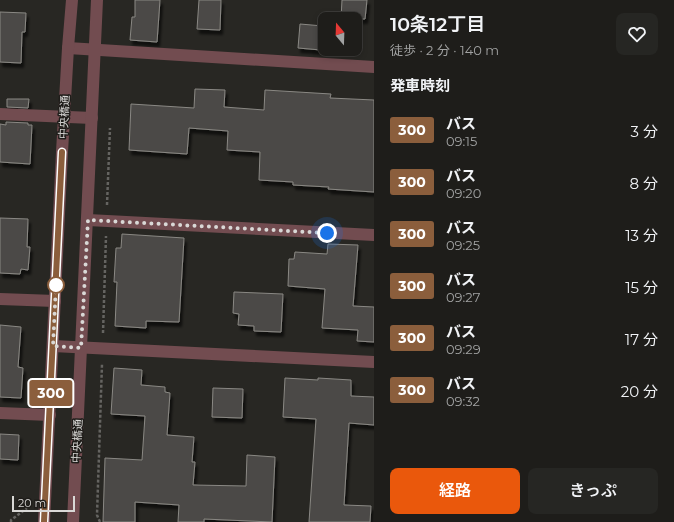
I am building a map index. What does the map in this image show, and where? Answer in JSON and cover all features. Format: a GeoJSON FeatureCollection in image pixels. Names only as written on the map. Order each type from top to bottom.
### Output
{"type":"FeatureCollection","features":[{"type":"Feature","properties":{"kind":"street","name":"中央橋通"},"geometry":{"type":"LineString","coordinates":[[44,522],[64,118],[72,0]]}},
{"type":"Feature","properties":{"kind":"street","name":"中央橋通"},"geometry":{"type":"LineString","coordinates":[[73,522],[97,0]]}},
{"type":"Feature","properties":{"kind":"street"},"geometry":{"type":"LineString","coordinates":[[68,48],[374,67]]}},
{"type":"Feature","properties":{"kind":"street"},"geometry":{"type":"LineString","coordinates":[[0,114],[64,118],[92,118]]}},
{"type":"Feature","properties":{"kind":"street"},"geometry":{"type":"LineString","coordinates":[[88,220],[374,235]]}},
{"type":"Feature","properties":{"kind":"street"},"geometry":{"type":"LineString","coordinates":[[0,299],[55,301]]}},
{"type":"Feature","properties":{"kind":"street"},"geometry":{"type":"LineString","coordinates":[[53,346],[374,362]]}},
{"type":"Feature","properties":{"kind":"street"},"geometry":{"type":"LineString","coordinates":[[0,413],[50,416]]}},
{"type":"Feature","properties":{"kind":"path"},"geometry":{"type":"LineString","coordinates":[[100,522],[96,515],[110,128]]}},
{"type":"Feature","properties":{"kind":"path"},"geometry":{"type":"LineString","coordinates":[[11,522],[11,520],[26,509]]}},
{"type":"Feature","properties":{"kind":"building"},"geometry":{"type":"Polygon","coordinates":[[[135,0],[160,0],[157,42],[130,40],[132,17],[135,17],[135,0]]]}},
{"type":"Feature","properties":{"kind":"building"},"geometry":{"type":"Polygon","coordinates":[[[199,0],[221,0],[220,30],[197,29],[199,0]]]}},
{"type":"Feature","properties":{"kind":"building"},"geometry":{"type":"Polygon","coordinates":[[[342,0],[367,0],[365,19],[362,19],[362,12],[341,12],[342,0]]]}},
{"type":"Feature","properties":{"kind":"building"},"geometry":{"type":"Polygon","coordinates":[[[0,12],[26,13],[25,32],[22,32],[21,63],[0,62],[0,12]]]}},
{"type":"Feature","properties":{"kind":"building"},"geometry":{"type":"Polygon","coordinates":[[[300,24],[318,26],[318,50],[298,48],[300,24]]]}},
{"type":"Feature","properties":{"kind":"building"},"geometry":{"type":"Polygon","coordinates":[[[195,89],[225,90],[224,107],[264,110],[265,90],[331,94],[330,98],[374,100],[374,192],[328,189],[329,187],[293,185],[293,182],[259,180],[260,152],[227,150],[228,131],[189,128],[187,154],[129,150],[131,104],[194,108],[195,89]]]}},
{"type":"Feature","properties":{"kind":"building"},"geometry":{"type":"Polygon","coordinates":[[[7,99],[29,99],[28,108],[7,107],[7,99]]]}},
{"type":"Feature","properties":{"kind":"building"},"geometry":{"type":"Polygon","coordinates":[[[6,122],[28,123],[28,125],[32,125],[30,164],[0,162],[0,124],[6,125],[6,122]]]}},
{"type":"Feature","properties":{"kind":"building"},"geometry":{"type":"Polygon","coordinates":[[[0,218],[28,219],[27,247],[30,247],[28,270],[21,269],[20,274],[0,273],[0,218]]]}},
{"type":"Feature","properties":{"kind":"building"},"geometry":{"type":"Polygon","coordinates":[[[122,234],[184,238],[179,322],[146,321],[146,328],[115,326],[117,282],[114,282],[116,248],[121,248],[122,234]]]}},
{"type":"Feature","properties":{"kind":"building"},"geometry":{"type":"Polygon","coordinates":[[[328,244],[358,245],[353,306],[374,307],[374,342],[357,341],[358,330],[322,328],[325,289],[288,286],[289,259],[294,259],[295,252],[327,254],[328,244]]]}},
{"type":"Feature","properties":{"kind":"building"},"geometry":{"type":"Polygon","coordinates":[[[234,292],[283,294],[281,332],[254,331],[254,326],[238,325],[239,314],[233,313],[234,292]]]}},
{"type":"Feature","properties":{"kind":"building"},"geometry":{"type":"Polygon","coordinates":[[[0,325],[21,327],[18,367],[23,368],[21,398],[0,397],[0,325]]]}},
{"type":"Feature","properties":{"kind":"building"},"geometry":{"type":"Polygon","coordinates":[[[114,368],[142,370],[141,385],[165,387],[165,392],[170,393],[167,435],[194,437],[192,462],[195,462],[193,485],[246,486],[247,455],[275,457],[272,522],[204,519],[204,522],[178,522],[179,505],[135,502],[135,522],[103,522],[105,458],[142,460],[145,416],[111,414],[114,368]]]}},
{"type":"Feature","properties":{"kind":"building"},"geometry":{"type":"Polygon","coordinates":[[[285,378],[351,380],[351,396],[374,397],[374,425],[349,423],[344,505],[371,506],[370,522],[309,522],[316,419],[283,417],[285,378]]]}},
{"type":"Feature","properties":{"kind":"building"},"geometry":{"type":"Polygon","coordinates":[[[213,388],[243,389],[242,418],[212,417],[213,388]]]}},
{"type":"Feature","properties":{"kind":"building"},"geometry":{"type":"Polygon","coordinates":[[[0,434],[19,435],[18,460],[0,459],[0,434]]]}},
{"type":"Feature","properties":{"kind":"bus line","name":"300"},"geometry":{"type":"LineString","coordinates":[[44,522],[62,152]]}},
{"type":"Feature","properties":{"kind":"route"},"geometry":{"type":"LineString","coordinates":[[56,285],[53,346],[81,348],[88,220],[327,233]]}}]}
